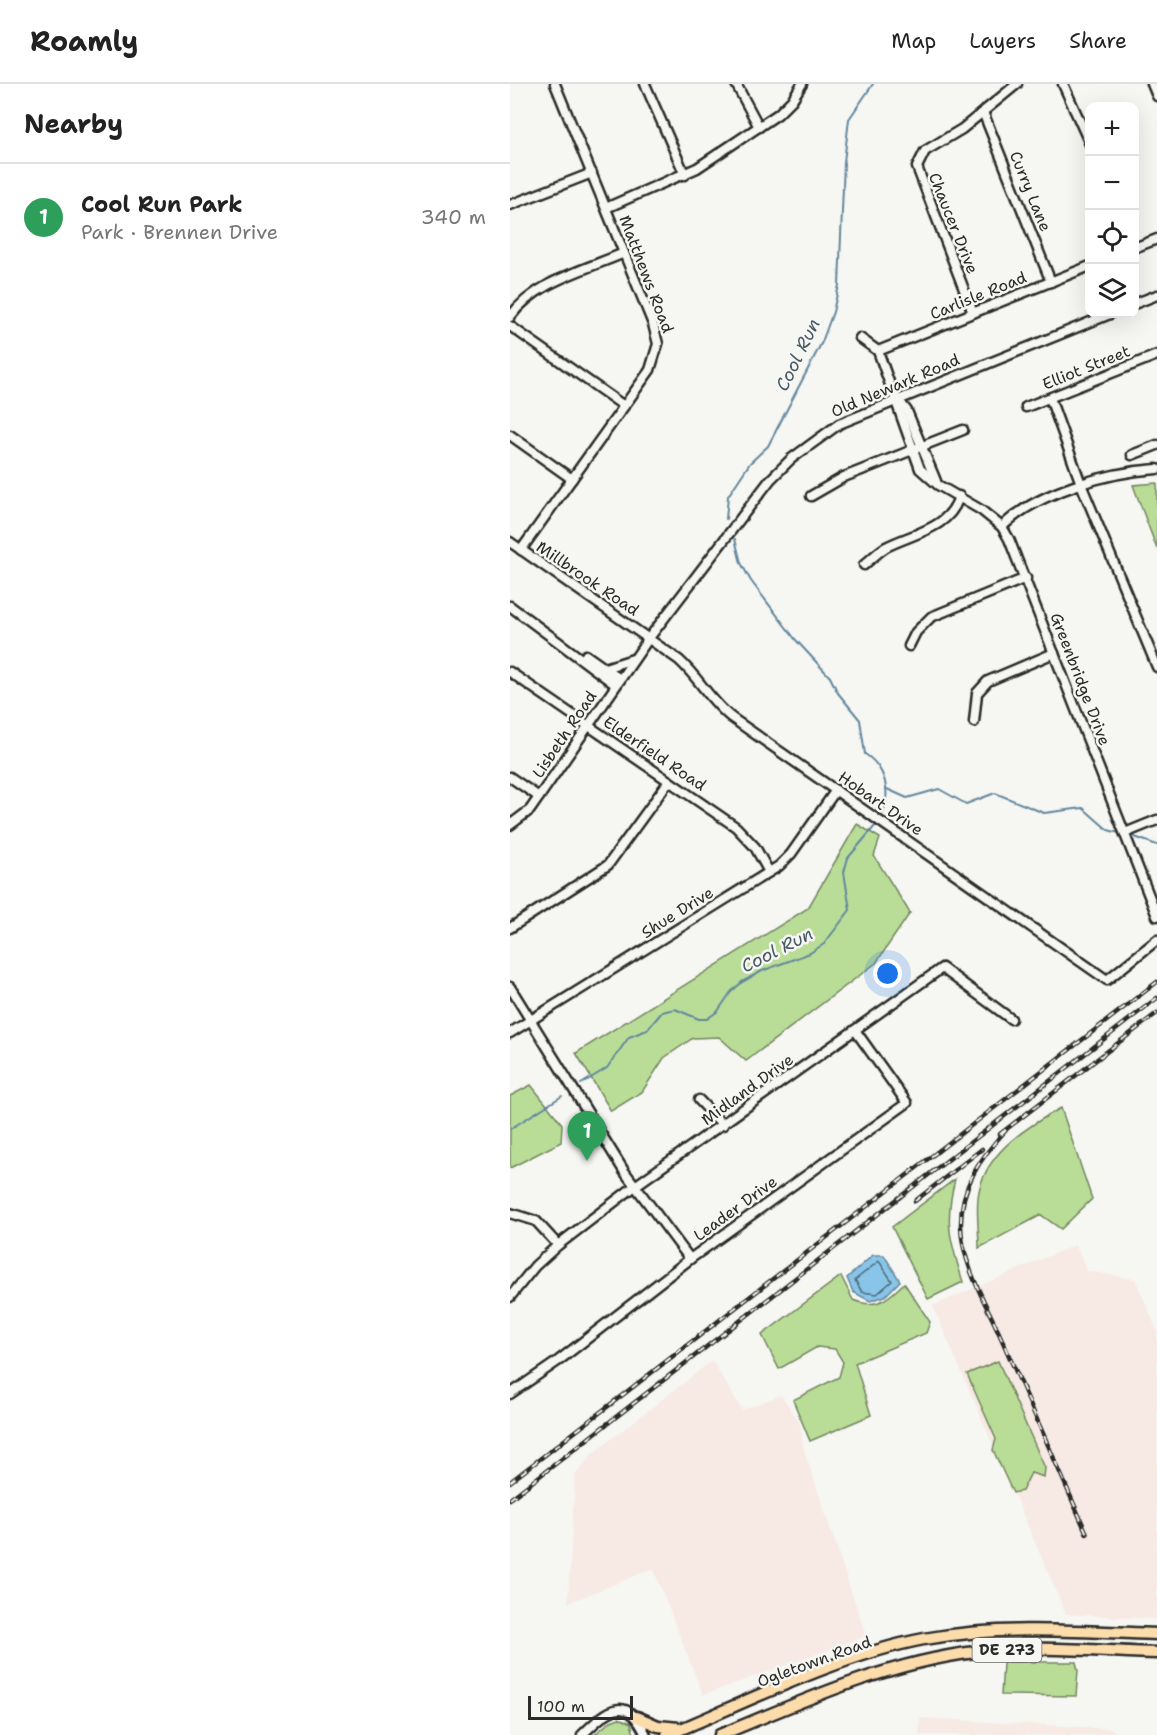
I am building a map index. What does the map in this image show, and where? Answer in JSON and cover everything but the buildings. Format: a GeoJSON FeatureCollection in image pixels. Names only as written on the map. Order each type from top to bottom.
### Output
{"type":"FeatureCollection","features":[{"type":"Feature","properties":{"kind":"main road","name":"Ogletown Road"},"geometry":{"type":"LineString","coordinates":[[667,1735],[845,1662],[922,1640],[1016,1629],[1157,1632]]}},
{"type":"Feature","properties":{"kind":"main road"},"geometry":{"type":"LineString","coordinates":[[1098,1651],[1123,1646],[1157,1648]]}},
{"type":"Feature","properties":{"kind":"main road","name":"Ogletown Road"},"geometry":{"type":"LineString","coordinates":[[720,1735],[836,1687],[918,1662],[997,1650],[1157,1653]]}},
{"type":"Feature","properties":{"kind":"main road"},"geometry":{"type":"LineString","coordinates":[[637,1717],[658,1726],[682,1729]]}},
{"type":"Feature","properties":{"kind":"street","name":"Matthews Road"},"geometry":{"type":"LineString","coordinates":[[522,550],[650,370],[658,345],[653,324],[555,84]]}},
{"type":"Feature","properties":{"kind":"street"},"geometry":{"type":"LineString","coordinates":[[645,84],[685,175]]}},
{"type":"Feature","properties":{"kind":"street"},"geometry":{"type":"LineString","coordinates":[[736,84],[759,127]]}},
{"type":"Feature","properties":{"kind":"street"},"geometry":{"type":"LineString","coordinates":[[606,208],[685,175],[785,108],[802,84]]}},
{"type":"Feature","properties":{"kind":"street","name":"Chaucer Drive"},"geometry":{"type":"LineString","coordinates":[[973,313],[917,173],[917,167],[925,151],[962,129],[1017,84]]}},
{"type":"Feature","properties":{"kind":"street"},"geometry":{"type":"LineString","coordinates":[[1062,84],[1085,135]]}},
{"type":"Feature","properties":{"kind":"street"},"geometry":{"type":"LineString","coordinates":[[1152,84],[1157,96]]}},
{"type":"Feature","properties":{"kind":"street","name":"Curry Lane"},"geometry":{"type":"LineString","coordinates":[[983,112],[1051,282]]}},
{"type":"Feature","properties":{"kind":"street"},"geometry":{"type":"LineString","coordinates":[[510,205],[592,173]]}},
{"type":"Feature","properties":{"kind":"street"},"geometry":{"type":"LineString","coordinates":[[1139,246],[1157,239]]}},
{"type":"Feature","properties":{"kind":"street"},"geometry":{"type":"LineString","coordinates":[[510,317],[523,301],[536,291],[624,253]]}},
{"type":"Feature","properties":{"kind":"street","name":"Carlisle Road"},"geometry":{"type":"LineString","coordinates":[[878,351],[1085,268]]}},
{"type":"Feature","properties":{"kind":"street"},"geometry":{"type":"LineString","coordinates":[[1139,302],[1157,295]]}},
{"type":"Feature","properties":{"kind":"street","name":"Old Newark Road"},"geometry":{"type":"LineString","coordinates":[[618,682],[633,659],[770,480],[791,459],[839,424],[897,398],[1100,318]]}},
{"type":"Feature","properties":{"kind":"street"},"geometry":{"type":"LineString","coordinates":[[510,326],[624,406]]}},
{"type":"Feature","properties":{"kind":"street"},"geometry":{"type":"LineString","coordinates":[[860,338],[878,351]]}},
{"type":"Feature","properties":{"kind":"street","name":"Greenbridge Drive"},"geometry":{"type":"LineString","coordinates":[[878,351],[897,398],[897,411],[916,448],[920,469],[938,485],[959,496],[1002,527],[1026,578],[1157,916]]}},
{"type":"Feature","properties":{"kind":"street","name":"Elliot Street"},"geometry":{"type":"LineString","coordinates":[[1026,407],[1157,355]]}},
{"type":"Feature","properties":{"kind":"street"},"geometry":{"type":"LineString","coordinates":[[1050,398],[1081,484],[1157,667]]}},
{"type":"Feature","properties":{"kind":"street"},"geometry":{"type":"LineString","coordinates":[[811,496],[844,477],[963,430]]}},
{"type":"Feature","properties":{"kind":"street"},"geometry":{"type":"LineString","coordinates":[[510,435],[572,479]]}},
{"type":"Feature","properties":{"kind":"street"},"geometry":{"type":"LineString","coordinates":[[1132,455],[1157,445]]}},
{"type":"Feature","properties":{"kind":"street"},"geometry":{"type":"LineString","coordinates":[[1002,527],[1024,508],[1081,484],[1120,473],[1157,469]]}},
{"type":"Feature","properties":{"kind":"street"},"geometry":{"type":"LineString","coordinates":[[864,565],[884,548],[943,521],[957,506],[959,496]]}},
{"type":"Feature","properties":{"kind":"street","name":"Millbrook Road"},"geometry":{"type":"LineString","coordinates":[[510,542],[649,638]]}},
{"type":"Feature","properties":{"kind":"street"},"geometry":{"type":"LineString","coordinates":[[909,646],[924,622],[937,614],[1026,578]]}},
{"type":"Feature","properties":{"kind":"street"},"geometry":{"type":"LineString","coordinates":[[510,606],[618,682]]}},
{"type":"Feature","properties":{"kind":"street"},"geometry":{"type":"LineString","coordinates":[[554,637],[605,668],[618,682]]}},
{"type":"Feature","properties":{"kind":"street","name":"Hobart Drive"},"geometry":{"type":"LineString","coordinates":[[649,638],[692,671],[723,711],[1107,980],[1157,940]]}},
{"type":"Feature","properties":{"kind":"street"},"geometry":{"type":"LineString","coordinates":[[974,722],[977,693],[988,681],[1054,653]]}},
{"type":"Feature","properties":{"kind":"street"},"geometry":{"type":"LineString","coordinates":[[605,668],[633,659]]}},
{"type":"Feature","properties":{"kind":"street","name":"Elderfield Road"},"geometry":{"type":"LineString","coordinates":[[510,672],[736,827],[755,847],[770,872]]}},
{"type":"Feature","properties":{"kind":"street","name":"Lisbeth Road"},"geometry":{"type":"LineString","coordinates":[[510,825],[530,810],[618,682]]}},
{"type":"Feature","properties":{"kind":"street"},"geometry":{"type":"LineString","coordinates":[[510,777],[539,797]]}},
{"type":"Feature","properties":{"kind":"street"},"geometry":{"type":"LineString","coordinates":[[510,928],[608,865],[669,781]]}},
{"type":"Feature","properties":{"kind":"street","name":"Shue Drive"},"geometry":{"type":"LineString","coordinates":[[510,1033],[770,872],[791,854],[836,790]]}},
{"type":"Feature","properties":{"kind":"street"},"geometry":{"type":"LineString","coordinates":[[1125,833],[1157,820]]}},
{"type":"Feature","properties":{"kind":"street","name":"Midland Drive"},"geometry":{"type":"LineString","coordinates":[[510,1297],[535,1266],[558,1245],[635,1186],[942,968],[1011,1019]]}},
{"type":"Feature","properties":{"kind":"street"},"geometry":{"type":"LineString","coordinates":[[510,987],[635,1186],[690,1259]]}},
{"type":"Feature","properties":{"kind":"street","name":"Leader Drive"},"geometry":{"type":"LineString","coordinates":[[510,1394],[558,1361],[690,1259],[907,1103],[855,1030]]}},
{"type":"Feature","properties":{"kind":"street"},"geometry":{"type":"LineString","coordinates":[[699,1100],[723,1125]]}},
{"type":"Feature","properties":{"kind":"street"},"geometry":{"type":"LineString","coordinates":[[510,1213],[536,1221],[558,1245]]}},
{"type":"Feature","properties":{"kind":"street"},"geometry":{"type":"LineString","coordinates":[[582,1735],[612,1711],[624,1709],[637,1717],[646,1735]]}},
{"type":"Feature","properties":{"kind":"shaded area"},"geometry":{"type":"Polygon","coordinates":[[[1075,1245],[1087,1271],[1135,1279],[1157,1330],[1157,1619],[1066,1614],[933,1306],[1075,1245]]]}},
{"type":"Feature","properties":{"kind":"shaded area"},"geometry":{"type":"Polygon","coordinates":[[[712,1361],[742,1410],[781,1395],[800,1423],[803,1447],[866,1636],[703,1695],[654,1570],[651,1569],[568,1603],[575,1476],[592,1454],[712,1361]]]}},
{"type":"Feature","properties":{"kind":"shaded area"},"geometry":{"type":"Polygon","coordinates":[[[920,1718],[1113,1729],[1116,1735],[919,1735],[920,1718]]]}},
{"type":"Feature","properties":{"kind":"green space"},"geometry":{"type":"Polygon","coordinates":[[[1157,483],[1157,549],[1133,485],[1157,483]]]}},
{"type":"Feature","properties":{"kind":"green space"},"geometry":{"type":"Polygon","coordinates":[[[857,824],[880,838],[874,856],[910,913],[876,963],[746,1061],[719,1037],[693,1038],[664,1058],[642,1092],[611,1111],[576,1053],[808,908],[857,824]]]}},
{"type":"Feature","properties":{"kind":"green space"},"geometry":{"type":"Polygon","coordinates":[[[531,1085],[562,1124],[561,1142],[510,1168],[510,1096],[531,1085]]]}},
{"type":"Feature","properties":{"kind":"green space"},"geometry":{"type":"Polygon","coordinates":[[[1061,1108],[1092,1199],[1061,1229],[1041,1215],[979,1248],[980,1187],[992,1162],[1012,1140],[1061,1108]]]}},
{"type":"Feature","properties":{"kind":"green space"},"geometry":{"type":"Polygon","coordinates":[[[955,1179],[949,1220],[963,1282],[928,1299],[892,1227],[955,1179]]]}},
{"type":"Feature","properties":{"kind":"green space"},"geometry":{"type":"Polygon","coordinates":[[[841,1276],[853,1300],[868,1304],[887,1298],[904,1283],[930,1322],[926,1333],[855,1363],[871,1415],[810,1441],[793,1400],[839,1377],[843,1362],[835,1349],[817,1347],[779,1369],[762,1335],[841,1276]]]}},
{"type":"Feature","properties":{"kind":"green space"},"geometry":{"type":"Polygon","coordinates":[[[998,1361],[1045,1468],[1044,1477],[1031,1473],[1022,1491],[1013,1493],[993,1450],[996,1439],[967,1374],[998,1361]]]}},
{"type":"Feature","properties":{"kind":"green space"},"geometry":{"type":"Polygon","coordinates":[[[1006,1662],[1076,1662],[1078,1670],[1076,1696],[1001,1695],[1003,1664],[1006,1662]]]}},
{"type":"Feature","properties":{"kind":"green space"},"geometry":{"type":"Polygon","coordinates":[[[619,1718],[631,1723],[634,1735],[594,1735],[611,1721],[619,1718]]]}},
{"type":"Feature","properties":{"kind":"water"},"geometry":{"type":"Polygon","coordinates":[[[873,1255],[884,1255],[900,1281],[885,1296],[870,1301],[853,1292],[847,1278],[873,1255]]]}},
{"type":"Feature","properties":{"kind":"waterway","name":"Cool Run"},"geometry":{"type":"LineString","coordinates":[[726,519],[728,496],[750,463],[768,446],[822,342],[833,312],[839,285],[844,162],[849,119],[873,84]]}},
{"type":"Feature","properties":{"kind":"waterway","name":"Cool Run"},"geometry":{"type":"LineString","coordinates":[[735,539],[741,563],[751,581],[795,639],[830,677],[838,693],[860,720],[865,754],[872,759],[882,773],[886,788],[883,813]]}},
{"type":"Feature","properties":{"kind":"waterway"},"geometry":{"type":"LineString","coordinates":[[887,789],[907,798],[939,789],[966,804],[995,793],[1044,813],[1083,808],[1108,830],[1119,833]]}},
{"type":"Feature","properties":{"kind":"waterway","name":"Cool Run"},"geometry":{"type":"LineString","coordinates":[[581,1084],[607,1068],[629,1037],[647,1030],[662,1012],[675,1009],[699,1019],[707,1019],[718,1011],[731,992],[742,982],[762,971],[810,953],[824,944],[850,910],[844,872],[848,858],[875,826]]}},
{"type":"Feature","properties":{"kind":"waterway"},"geometry":{"type":"LineString","coordinates":[[1132,836],[1157,845]]}},
{"type":"Feature","properties":{"kind":"waterway","name":"Cool Run"},"geometry":{"type":"LineString","coordinates":[[510,1129],[562,1096]]}},
{"type":"Feature","properties":{"kind":"railway"},"geometry":{"type":"LineString","coordinates":[[510,1482],[1157,982]]}},
{"type":"Feature","properties":{"kind":"railway"},"geometry":{"type":"LineString","coordinates":[[510,1499],[1157,998]]}},
{"type":"Feature","properties":{"kind":"railway"},"geometry":{"type":"LineString","coordinates":[[1000,1134],[1157,1013]]}},
{"type":"Feature","properties":{"kind":"railway"},"geometry":{"type":"LineString","coordinates":[[1006,1130],[980,1162],[968,1186],[962,1212],[962,1240],[975,1281],[1087,1534]]}},
{"type":"Feature","properties":{"kind":"railway"},"geometry":{"type":"LineString","coordinates":[[915,1201],[982,1149]]}},
{"type":"Feature","properties":{"kind":"place","name":"Cool Run Park"},"geometry":{"type":"Point","coordinates":[587,1161]}}]}
